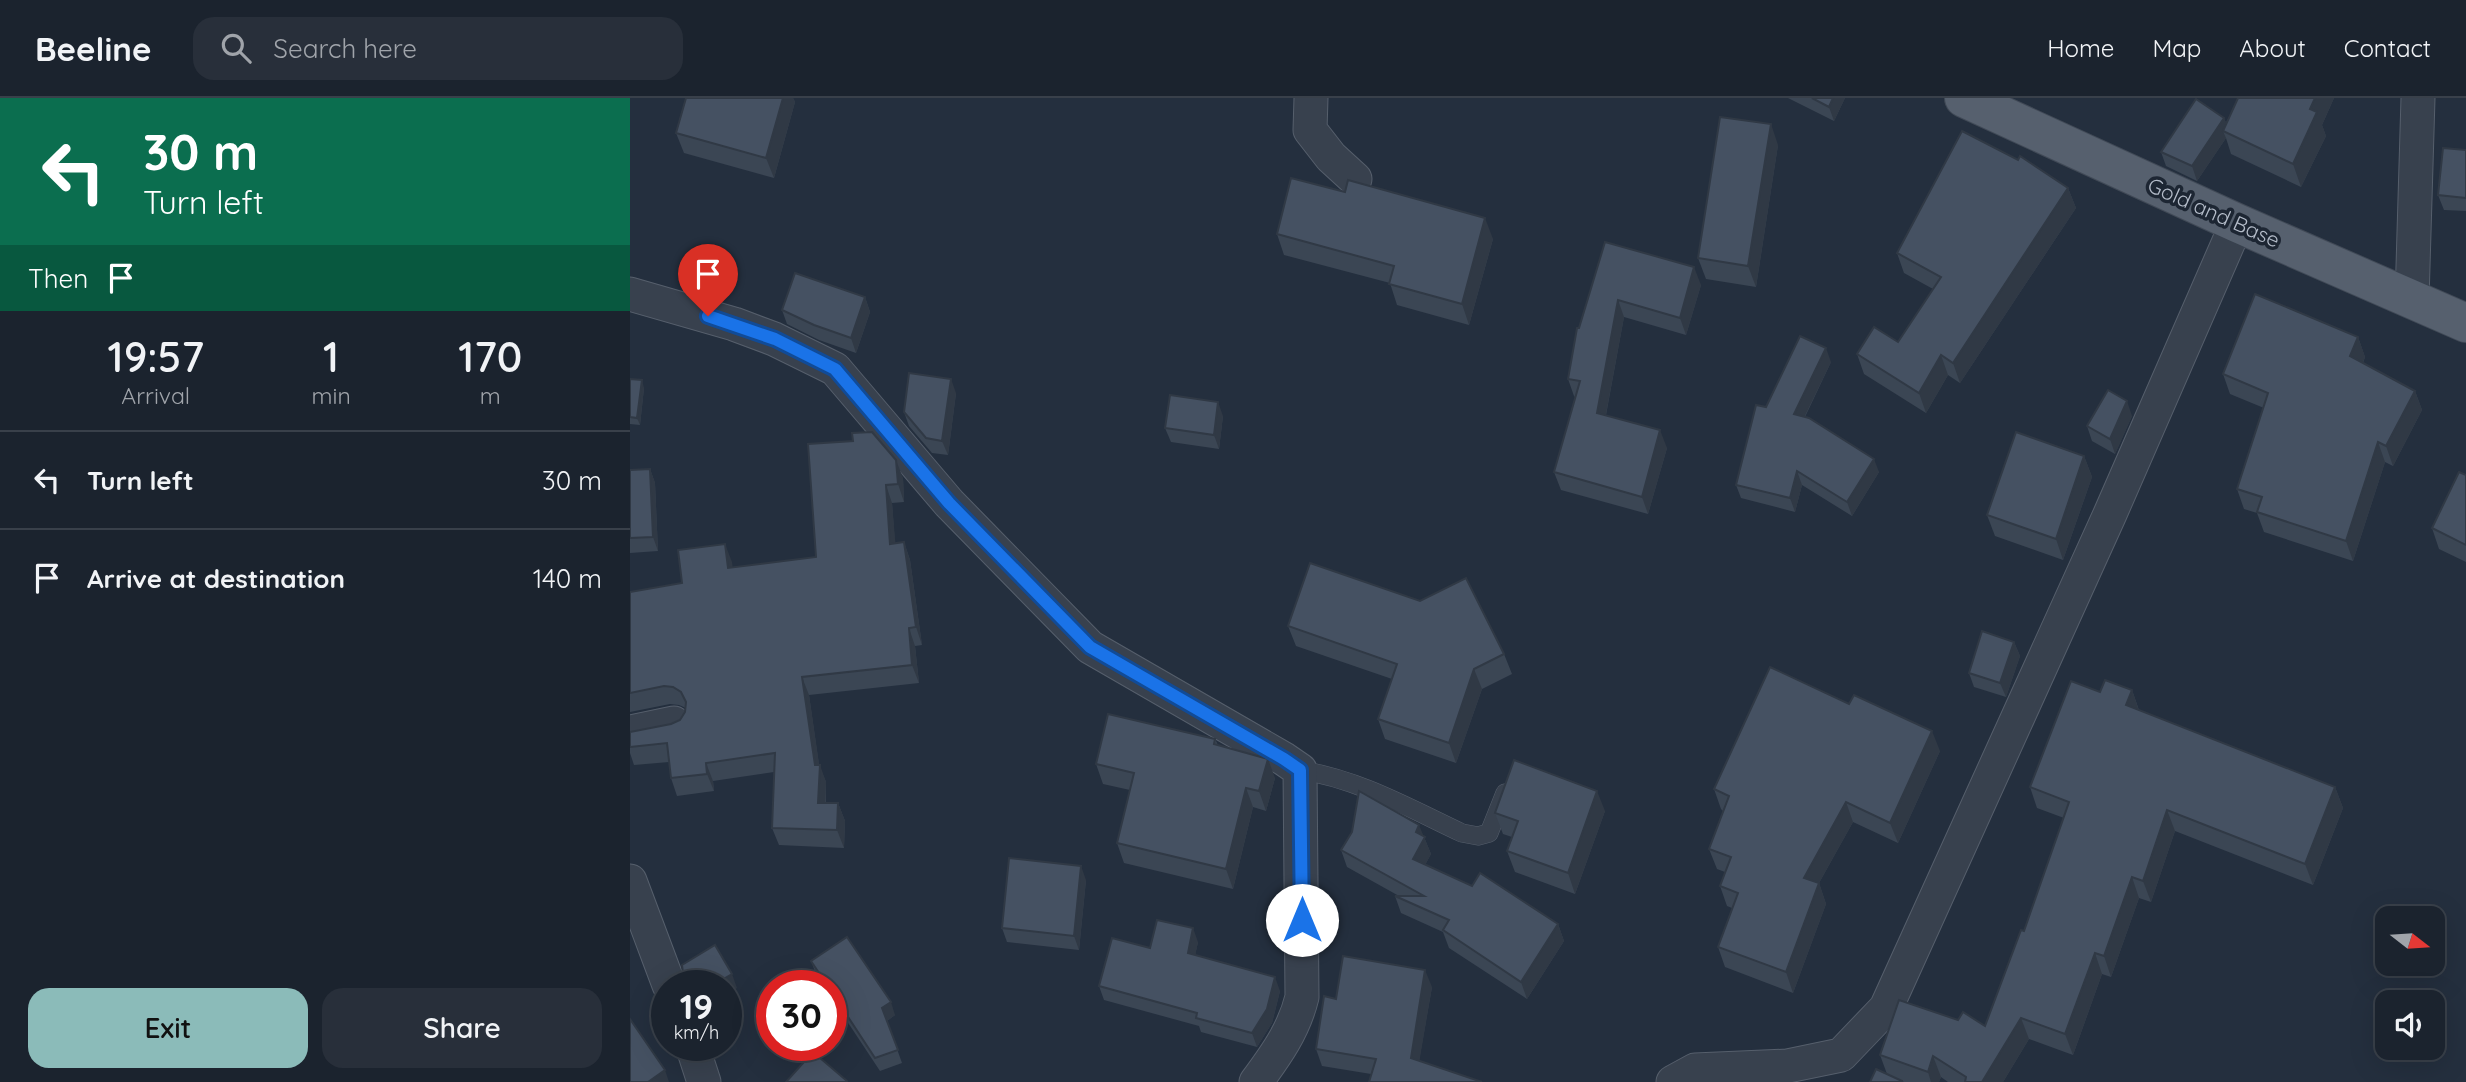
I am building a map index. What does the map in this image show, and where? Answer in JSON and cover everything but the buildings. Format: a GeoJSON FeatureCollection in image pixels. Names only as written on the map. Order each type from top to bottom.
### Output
{"type":"FeatureCollection","features":[{"type":"Feature","properties":{"kind":"main road","name":"Gold and Base"},"geometry":{"type":"LineString","coordinates":[[1964,98],[2466,323]]}},
{"type":"Feature","properties":{"kind":"street"},"geometry":{"type":"LineString","coordinates":[[1311,98],[1310,130],[1331,157],[1355,179]]}},
{"type":"Feature","properties":{"kind":"street"},"geometry":{"type":"LineString","coordinates":[[2412,300],[2418,98]]}},
{"type":"Feature","properties":{"kind":"street"},"geometry":{"type":"LineString","coordinates":[[1673,1082],[1695,1070],[1788,1066],[1841,1055],[1886,1008],[2110,514],[2238,223]]}},
{"type":"Feature","properties":{"kind":"street"},"geometry":{"type":"LineString","coordinates":[[630,294],[734,324],[775,339],[835,369],[949,503],[1090,647],[1300,770],[1302,997],[1296,1022],[1256,1082]]}},
{"type":"Feature","properties":{"kind":"street"},"geometry":{"type":"LineString","coordinates":[[630,732],[674,723]]}},
{"type":"Feature","properties":{"kind":"street"},"geometry":{"type":"LineString","coordinates":[[630,881],[663,970]]}},
{"type":"Feature","properties":{"kind":"street"},"geometry":{"type":"LineString","coordinates":[[697,1061],[704,1082]]}},
{"type":"Feature","properties":{"kind":"lane"},"geometry":{"type":"LineString","coordinates":[[1300,770],[1352,782],[1462,833],[1478,836],[1489,833],[1510,777]]}},
{"type":"Feature","properties":{"kind":"route"},"geometry":{"type":"LineString","coordinates":[[708,316],[775,339],[835,369],[949,503],[1090,647],[1300,770],[1302,920]]}}]}
